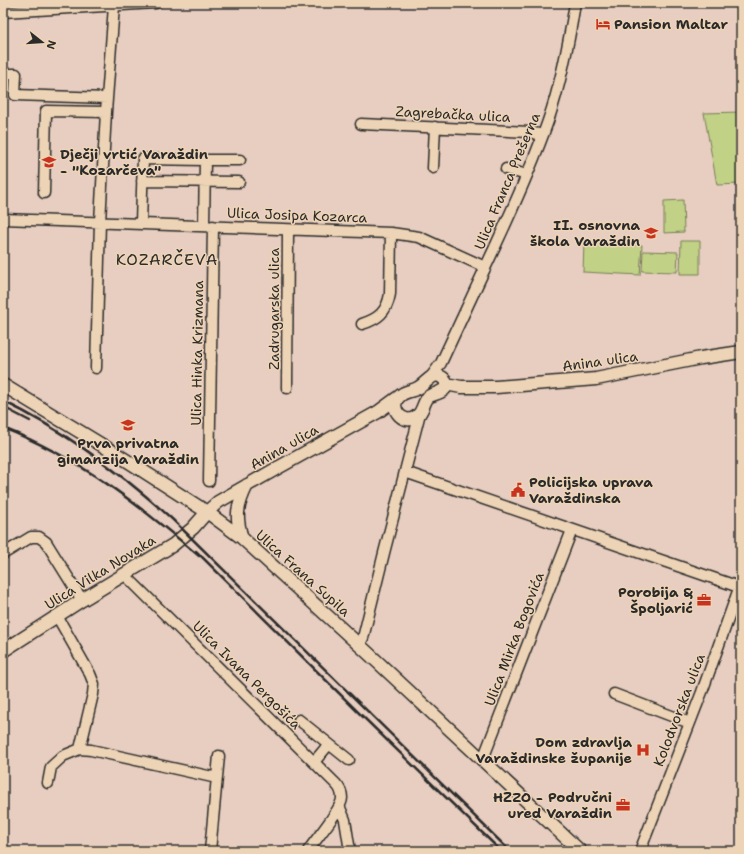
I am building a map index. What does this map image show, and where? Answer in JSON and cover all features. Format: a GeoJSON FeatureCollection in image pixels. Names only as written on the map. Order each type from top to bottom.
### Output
{"type":"FeatureCollection","features":[{"type":"Feature","properties":{"kind":"main road","name":"Anina ulica"},"geometry":{"type":"LineString","coordinates":[[207,512],[218,502],[378,412],[404,393],[417,389],[441,382],[461,387],[496,387],[596,379],[701,358],[741,352]]}},
{"type":"Feature","properties":{"kind":"main road"},"geometry":{"type":"LineString","coordinates":[[378,412],[414,418],[420,413],[428,397],[441,382]]}},
{"type":"Feature","properties":{"kind":"main road","name":"Ulica Frana Supila"},"geometry":{"type":"LineString","coordinates":[[3,385],[115,453],[207,512],[242,538],[483,759],[580,851]]}},
{"type":"Feature","properties":{"kind":"main road"},"geometry":{"type":"LineString","coordinates":[[397,398],[395,406],[401,416]]}},
{"type":"Feature","properties":{"kind":"main road"},"geometry":{"type":"LineString","coordinates":[[242,538],[237,521],[238,505],[247,485]]}},
{"type":"Feature","properties":{"kind":"main road","name":"Ulica Vilka Novaka"},"geometry":{"type":"LineString","coordinates":[[3,651],[82,600],[173,545],[193,528],[207,512]]}},
{"type":"Feature","properties":{"kind":"street"},"geometry":{"type":"LineString","coordinates":[[3,12],[156,3]]}},
{"type":"Feature","properties":{"kind":"street","name":"Ulica Franca Prešerna"},"geometry":{"type":"LineString","coordinates":[[441,382],[441,362],[527,175],[549,119],[562,70],[575,3]]}},
{"type":"Feature","properties":{"kind":"street"},"geometry":{"type":"LineString","coordinates":[[96,368],[100,222],[114,6]]}},
{"type":"Feature","properties":{"kind":"street"},"geometry":{"type":"LineString","coordinates":[[3,74],[16,74],[15,96],[107,98]]}},
{"type":"Feature","properties":{"kind":"street"},"geometry":{"type":"LineString","coordinates":[[44,193],[46,112],[106,112]]}},
{"type":"Feature","properties":{"kind":"street","name":"Zagrebačka ulica"},"geometry":{"type":"LineString","coordinates":[[361,124],[529,132],[543,135]]}},
{"type":"Feature","properties":{"kind":"street"},"geometry":{"type":"LineString","coordinates":[[433,168],[435,128]]}},
{"type":"Feature","properties":{"kind":"street"},"geometry":{"type":"LineString","coordinates":[[141,223],[143,159],[240,160]]}},
{"type":"Feature","properties":{"kind":"street","name":"Ulica Hinka Krizmana"},"geometry":{"type":"LineString","coordinates":[[205,160],[208,226],[209,481]]}},
{"type":"Feature","properties":{"kind":"street"},"geometry":{"type":"LineString","coordinates":[[506,169],[527,175]]}},
{"type":"Feature","properties":{"kind":"street"},"geometry":{"type":"LineString","coordinates":[[142,181],[239,182]]}},
{"type":"Feature","properties":{"kind":"street","name":"Ulica Josipa Kozarca"},"geometry":{"type":"LineString","coordinates":[[3,219],[391,233],[419,237],[485,267]]}},
{"type":"Feature","properties":{"kind":"street","name":"Zadrugarska ulica"},"geometry":{"type":"LineString","coordinates":[[287,388],[288,230]]}},
{"type":"Feature","properties":{"kind":"street"},"geometry":{"type":"LineString","coordinates":[[362,324],[379,316],[385,310],[389,302],[391,233]]}},
{"type":"Feature","properties":{"kind":"street"},"geometry":{"type":"LineString","coordinates":[[359,645],[363,638],[420,413]]}},
{"type":"Feature","properties":{"kind":"street"},"geometry":{"type":"LineString","coordinates":[[401,416],[411,427],[415,435]]}},
{"type":"Feature","properties":{"kind":"street"},"geometry":{"type":"LineString","coordinates":[[405,472],[572,530],[740,584]]}},
{"type":"Feature","properties":{"kind":"street","name":"Ulica Mirka Bogovića"},"geometry":{"type":"LineString","coordinates":[[483,759],[572,530]]}},
{"type":"Feature","properties":{"kind":"street"},"geometry":{"type":"LineString","coordinates":[[3,554],[31,538],[39,537],[46,542],[82,600]]}},
{"type":"Feature","properties":{"kind":"street","name":"Ulica Ivana Pergošića"},"geometry":{"type":"LineString","coordinates":[[125,575],[336,784],[341,791],[341,804],[350,851]]}},
{"type":"Feature","properties":{"kind":"street","name":"Kolodvorska ulica"},"geometry":{"type":"LineString","coordinates":[[639,849],[690,723],[740,584]]}},
{"type":"Feature","properties":{"kind":"street"},"geometry":{"type":"LineString","coordinates":[[57,616],[90,674],[94,684],[80,749]]}},
{"type":"Feature","properties":{"kind":"street"},"geometry":{"type":"LineString","coordinates":[[614,694],[690,723]]}},
{"type":"Feature","properties":{"kind":"street"},"geometry":{"type":"LineString","coordinates":[[299,720],[349,760]]}},
{"type":"Feature","properties":{"kind":"street"},"geometry":{"type":"LineString","coordinates":[[314,762],[329,744]]}},
{"type":"Feature","properties":{"kind":"street"},"geometry":{"type":"LineString","coordinates":[[48,783],[51,767],[63,756],[80,749],[91,750],[217,778]]}},
{"type":"Feature","properties":{"kind":"street"},"geometry":{"type":"LineString","coordinates":[[210,851],[219,756]]}},
{"type":"Feature","properties":{"kind":"street"},"geometry":{"type":"LineString","coordinates":[[308,851],[341,804]]}},
{"type":"Feature","properties":{"kind":"green space"},"geometry":{"type":"Polygon","coordinates":[[[741,112],[741,184],[717,185],[704,113],[741,112]]]}},
{"type":"Feature","properties":{"kind":"green space"},"geometry":{"type":"Polygon","coordinates":[[[683,200],[684,232],[664,233],[664,201],[683,200]]]}},
{"type":"Feature","properties":{"kind":"green space"},"geometry":{"type":"Polygon","coordinates":[[[681,241],[700,241],[700,274],[680,274],[681,241]]]}},
{"type":"Feature","properties":{"kind":"green space"},"geometry":{"type":"Polygon","coordinates":[[[584,242],[642,245],[640,275],[583,272],[584,242]]]}},
{"type":"Feature","properties":{"kind":"green space"},"geometry":{"type":"Polygon","coordinates":[[[643,251],[678,252],[677,272],[642,271],[643,251]]]}},
{"type":"Feature","properties":{"kind":"railway"},"geometry":{"type":"LineString","coordinates":[[3,401],[70,439],[112,469],[153,502],[510,851]]}},
{"type":"Feature","properties":{"kind":"railway"},"geometry":{"type":"LineString","coordinates":[[3,407],[30,421]]}},
{"type":"Feature","properties":{"kind":"railway"},"geometry":{"type":"LineString","coordinates":[[3,428],[57,453],[106,483],[153,518],[199,556]]}},
{"type":"Feature","properties":{"kind":"railway"},"geometry":{"type":"LineString","coordinates":[[196,551],[501,851]]}},
{"type":"Feature","properties":{"kind":"place","name":"Pansion Maltar"},"geometry":{"type":"Point","coordinates":[603,24]}},
{"type":"Feature","properties":{"kind":"place","name":"Dječji vrtić Varaždin - \"Kozarčeva\""},"geometry":{"type":"Point","coordinates":[49,162]}},
{"type":"Feature","properties":{"kind":"place","name":"II. osnovna škola Varaždin"},"geometry":{"type":"Point","coordinates":[651,233]}},
{"type":"Feature","properties":{"kind":"place","name":"Prva privatna gimanzija Varaždin"},"geometry":{"type":"Point","coordinates":[128,425]}},
{"type":"Feature","properties":{"kind":"place","name":"Policijska uprava Varaždinska"},"geometry":{"type":"Point","coordinates":[518,490]}},
{"type":"Feature","properties":{"kind":"place","name":"Porobija & Špoljarić"},"geometry":{"type":"Point","coordinates":[704,600]}},
{"type":"Feature","properties":{"kind":"place","name":"Dom zdravlja Varaždinske županije"},"geometry":{"type":"Point","coordinates":[643,750]}},
{"type":"Feature","properties":{"kind":"place","name":"HZZO - Područni ured Varaždin"},"geometry":{"type":"Point","coordinates":[623,805]}},
{"type":"Feature","properties":{"kind":"district","name":"KOZARČEVA"},"geometry":{"type":"Point","coordinates":[167,259]}}]}
